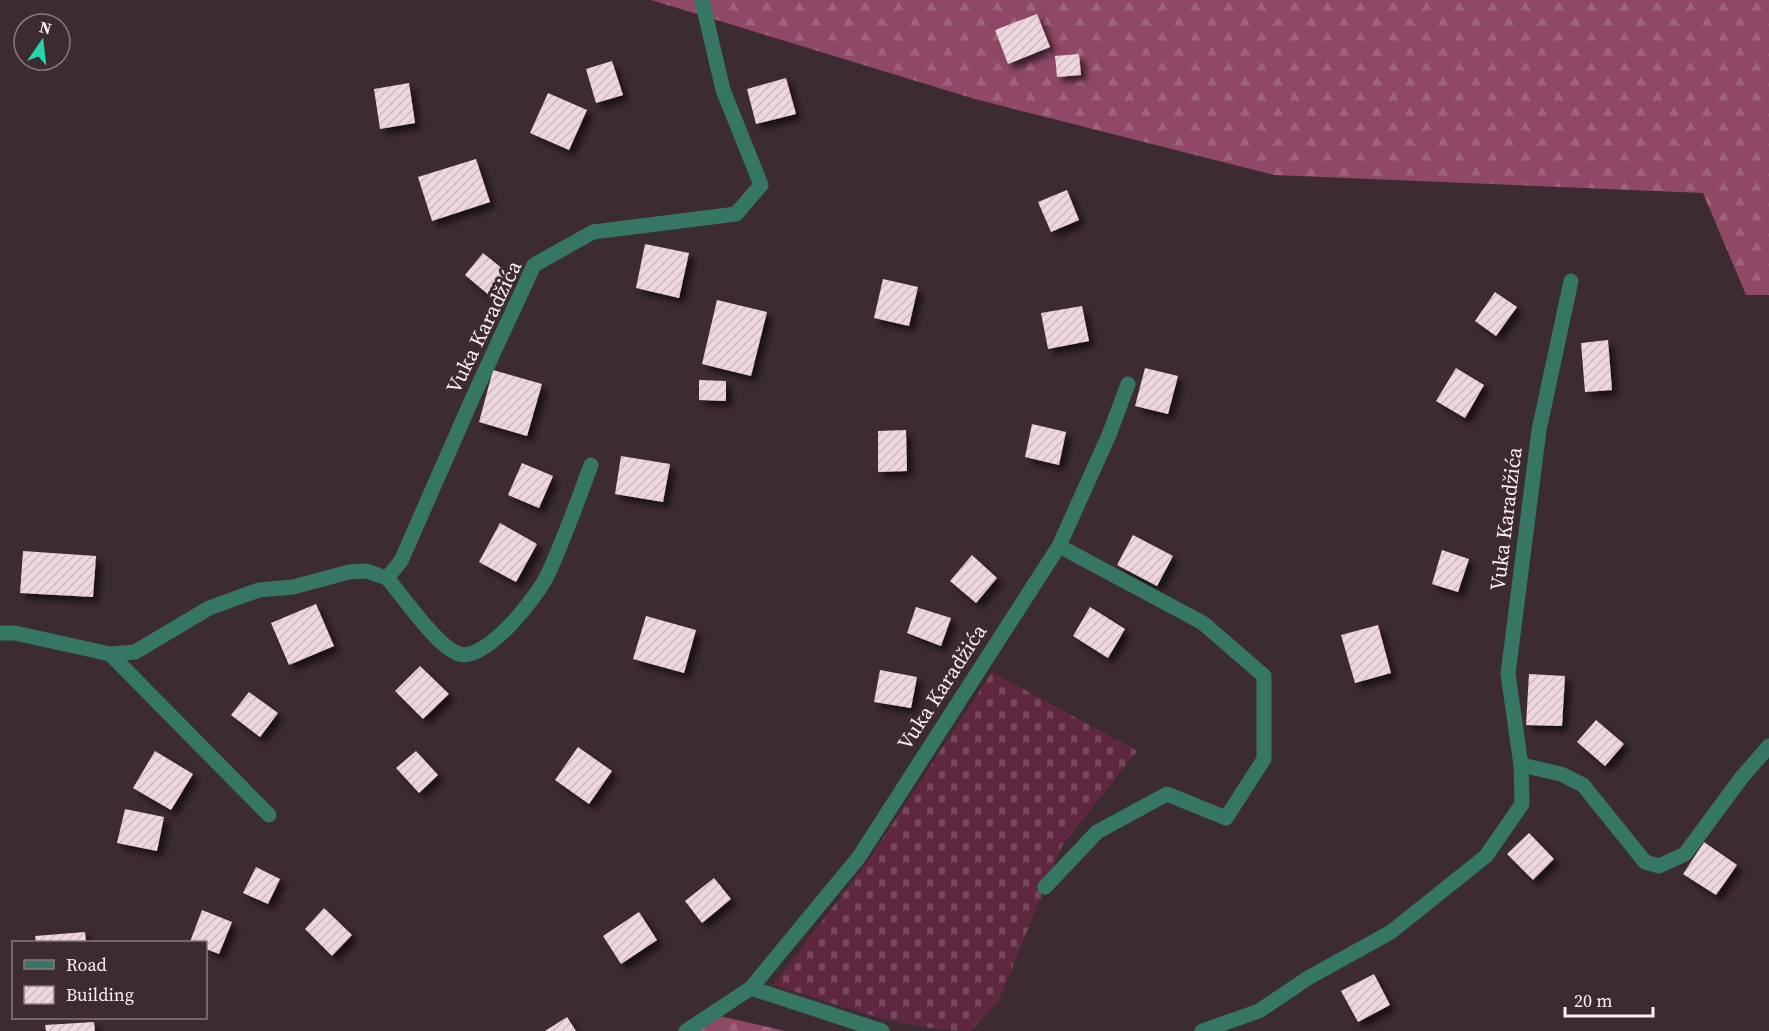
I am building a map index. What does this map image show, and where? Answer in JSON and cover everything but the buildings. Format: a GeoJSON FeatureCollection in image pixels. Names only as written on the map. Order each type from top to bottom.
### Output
{"type":"FeatureCollection","features":[{"type":"Feature","properties":{"kind":"street","name":"Vuka Karadžića"},"geometry":{"type":"LineString","coordinates":[[387,578],[401,561],[534,265],[593,232],[736,214],[761,184],[723,90],[702,0]]}},
{"type":"Feature","properties":{"kind":"street","name":"Vuka Karadžića"},"geometry":{"type":"LineString","coordinates":[[1202,1031],[1259,1011],[1308,978],[1391,932],[1486,856],[1521,804],[1521,765],[1508,675],[1539,430],[1571,281]]}},
{"type":"Feature","properties":{"kind":"street","name":"Vuka Karadžića"},"geometry":{"type":"LineString","coordinates":[[686,1031],[751,988],[859,857],[1059,546],[1110,435],[1128,384]]}},
{"type":"Feature","properties":{"kind":"street"},"geometry":{"type":"LineString","coordinates":[[0,633],[15,633],[110,654],[135,652],[209,608],[259,590],[293,587],[349,572],[366,572],[387,578],[435,637],[459,654],[475,654],[487,648],[511,623],[546,577],[591,465]]}},
{"type":"Feature","properties":{"kind":"street"},"geometry":{"type":"LineString","coordinates":[[1045,887],[1097,832],[1167,794],[1226,818],[1264,759],[1264,676],[1203,623],[1059,546]]}},
{"type":"Feature","properties":{"kind":"street"},"geometry":{"type":"LineString","coordinates":[[110,654],[269,815]]}},
{"type":"Feature","properties":{"kind":"street"},"geometry":{"type":"LineString","coordinates":[[1521,765],[1561,774],[1583,785],[1646,862],[1659,866],[1685,854],[1742,777],[1769,746]]}},
{"type":"Feature","properties":{"kind":"street"},"geometry":{"type":"LineString","coordinates":[[751,988],[882,1031]]}},
{"type":"Feature","properties":{"kind":"green space"},"geometry":{"type":"Polygon","coordinates":[[[651,0],[1769,0],[1769,295],[1746,295],[1703,193],[1274,175],[975,99],[651,0]]]}},
{"type":"Feature","properties":{"kind":"green space"},"geometry":{"type":"Polygon","coordinates":[[[992,672],[1137,751],[1062,846],[999,1000],[971,1031],[946,1030],[870,1015],[773,985],[868,861],[992,672]]]}},
{"type":"Feature","properties":{"kind":"green space"},"geometry":{"type":"Polygon","coordinates":[[[719,1016],[786,1031],[697,1031],[719,1016]]]}}]}
